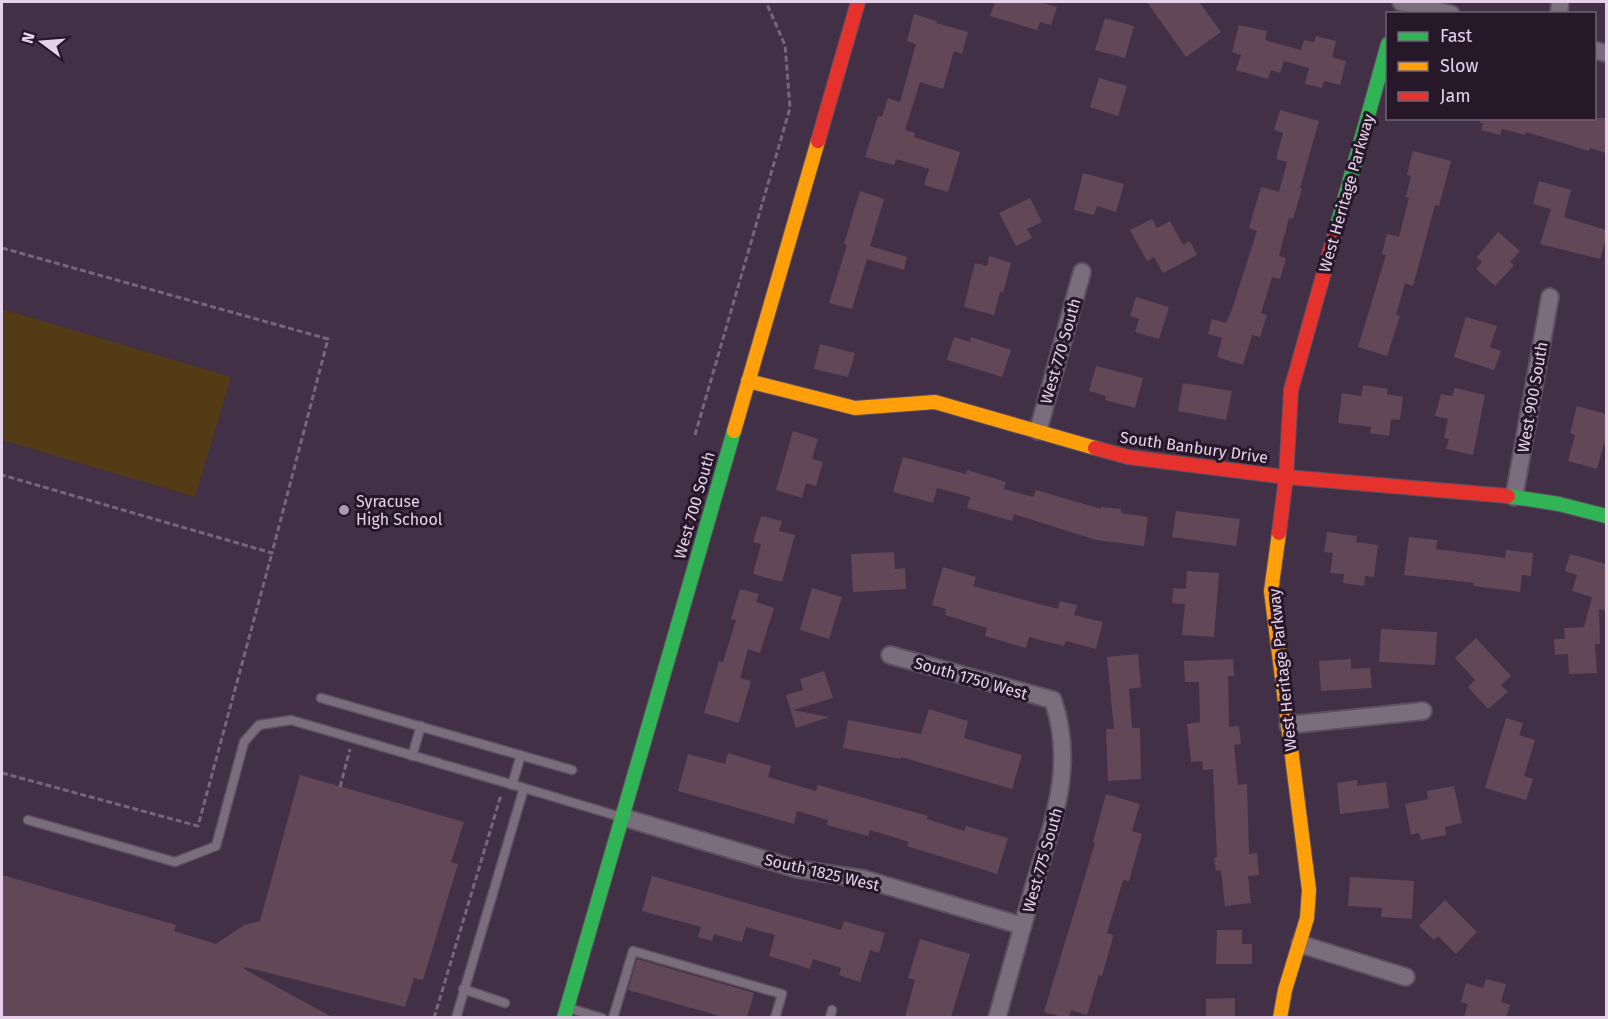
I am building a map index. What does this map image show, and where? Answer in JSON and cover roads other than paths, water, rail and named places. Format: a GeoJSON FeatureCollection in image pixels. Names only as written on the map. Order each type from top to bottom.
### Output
{"type":"FeatureCollection","features":[{"type":"Feature","properties":{"kind":"street","name":"West 700 South"},"geometry":{"type":"LineString","coordinates":[[566,1012],[858,2]]}},
{"type":"Feature","properties":{"kind":"street"},"geometry":{"type":"LineString","coordinates":[[1400,2],[1442,12]]}},
{"type":"Feature","properties":{"kind":"street","name":"West Heritage Parkway"},"geometry":{"type":"LineString","coordinates":[[1280,1017],[1285,990],[1307,918],[1309,890],[1271,591],[1286,477],[1291,390],[1386,51]]}},
{"type":"Feature","properties":{"kind":"street","name":"West 770 South"},"geometry":{"type":"LineString","coordinates":[[1038,431],[1082,272]]}},
{"type":"Feature","properties":{"kind":"street","name":"West 900 South"},"geometry":{"type":"LineString","coordinates":[[1514,497],[1550,297]]}},
{"type":"Feature","properties":{"kind":"street","name":"South Banbury Drive"},"geometry":{"type":"LineString","coordinates":[[748,381],[855,408],[935,402],[1128,457],[1286,477],[1514,497],[1570,506],[1606,516]]}},
{"type":"Feature","properties":{"kind":"street","name":"South 1750 West"},"geometry":{"type":"LineString","coordinates":[[890,655],[1053,700]]}},
{"type":"Feature","properties":{"kind":"street","name":"West 775 South"},"geometry":{"type":"LineString","coordinates":[[997,1017],[1061,794],[1063,739],[1053,700]]}},
{"type":"Feature","properties":{"kind":"street"},"geometry":{"type":"LineString","coordinates":[[1288,725],[1423,711]]}},
{"type":"Feature","properties":{"kind":"street","name":"South 1825 West"},"geometry":{"type":"LineString","coordinates":[[622,817],[797,869],[864,879],[1023,926]]}},
{"type":"Feature","properties":{"kind":"street"},"geometry":{"type":"LineString","coordinates":[[1300,944],[1406,977]]}},
{"type":"Feature","properties":{"kind":"lane"},"geometry":{"type":"LineString","coordinates":[[321,698],[572,770]]}},
{"type":"Feature","properties":{"kind":"lane"},"geometry":{"type":"LineString","coordinates":[[28,820],[175,862],[216,846],[244,742],[259,725],[291,720],[622,817]]}},
{"type":"Feature","properties":{"kind":"lane"},"geometry":{"type":"LineString","coordinates":[[412,756],[421,726]]}},
{"type":"Feature","properties":{"kind":"lane"},"geometry":{"type":"LineString","coordinates":[[512,785],[521,755]]}},
{"type":"Feature","properties":{"kind":"lane"},"geometry":{"type":"LineString","coordinates":[[456,1017],[524,788]]}},
{"type":"Feature","properties":{"kind":"lane"},"geometry":{"type":"LineString","coordinates":[[613,1017],[633,951],[782,994],[775,1017]]}},
{"type":"Feature","properties":{"kind":"lane"},"geometry":{"type":"LineString","coordinates":[[463,989],[505,1003]]}},
{"type":"Feature","properties":{"kind":"lane"},"geometry":{"type":"LineString","coordinates":[[566,1012],[602,1017]]}},
{"type":"Feature","properties":{"kind":"place","name":"Syracuse High School"},"geometry":{"type":"Point","coordinates":[344,510]}}]}
